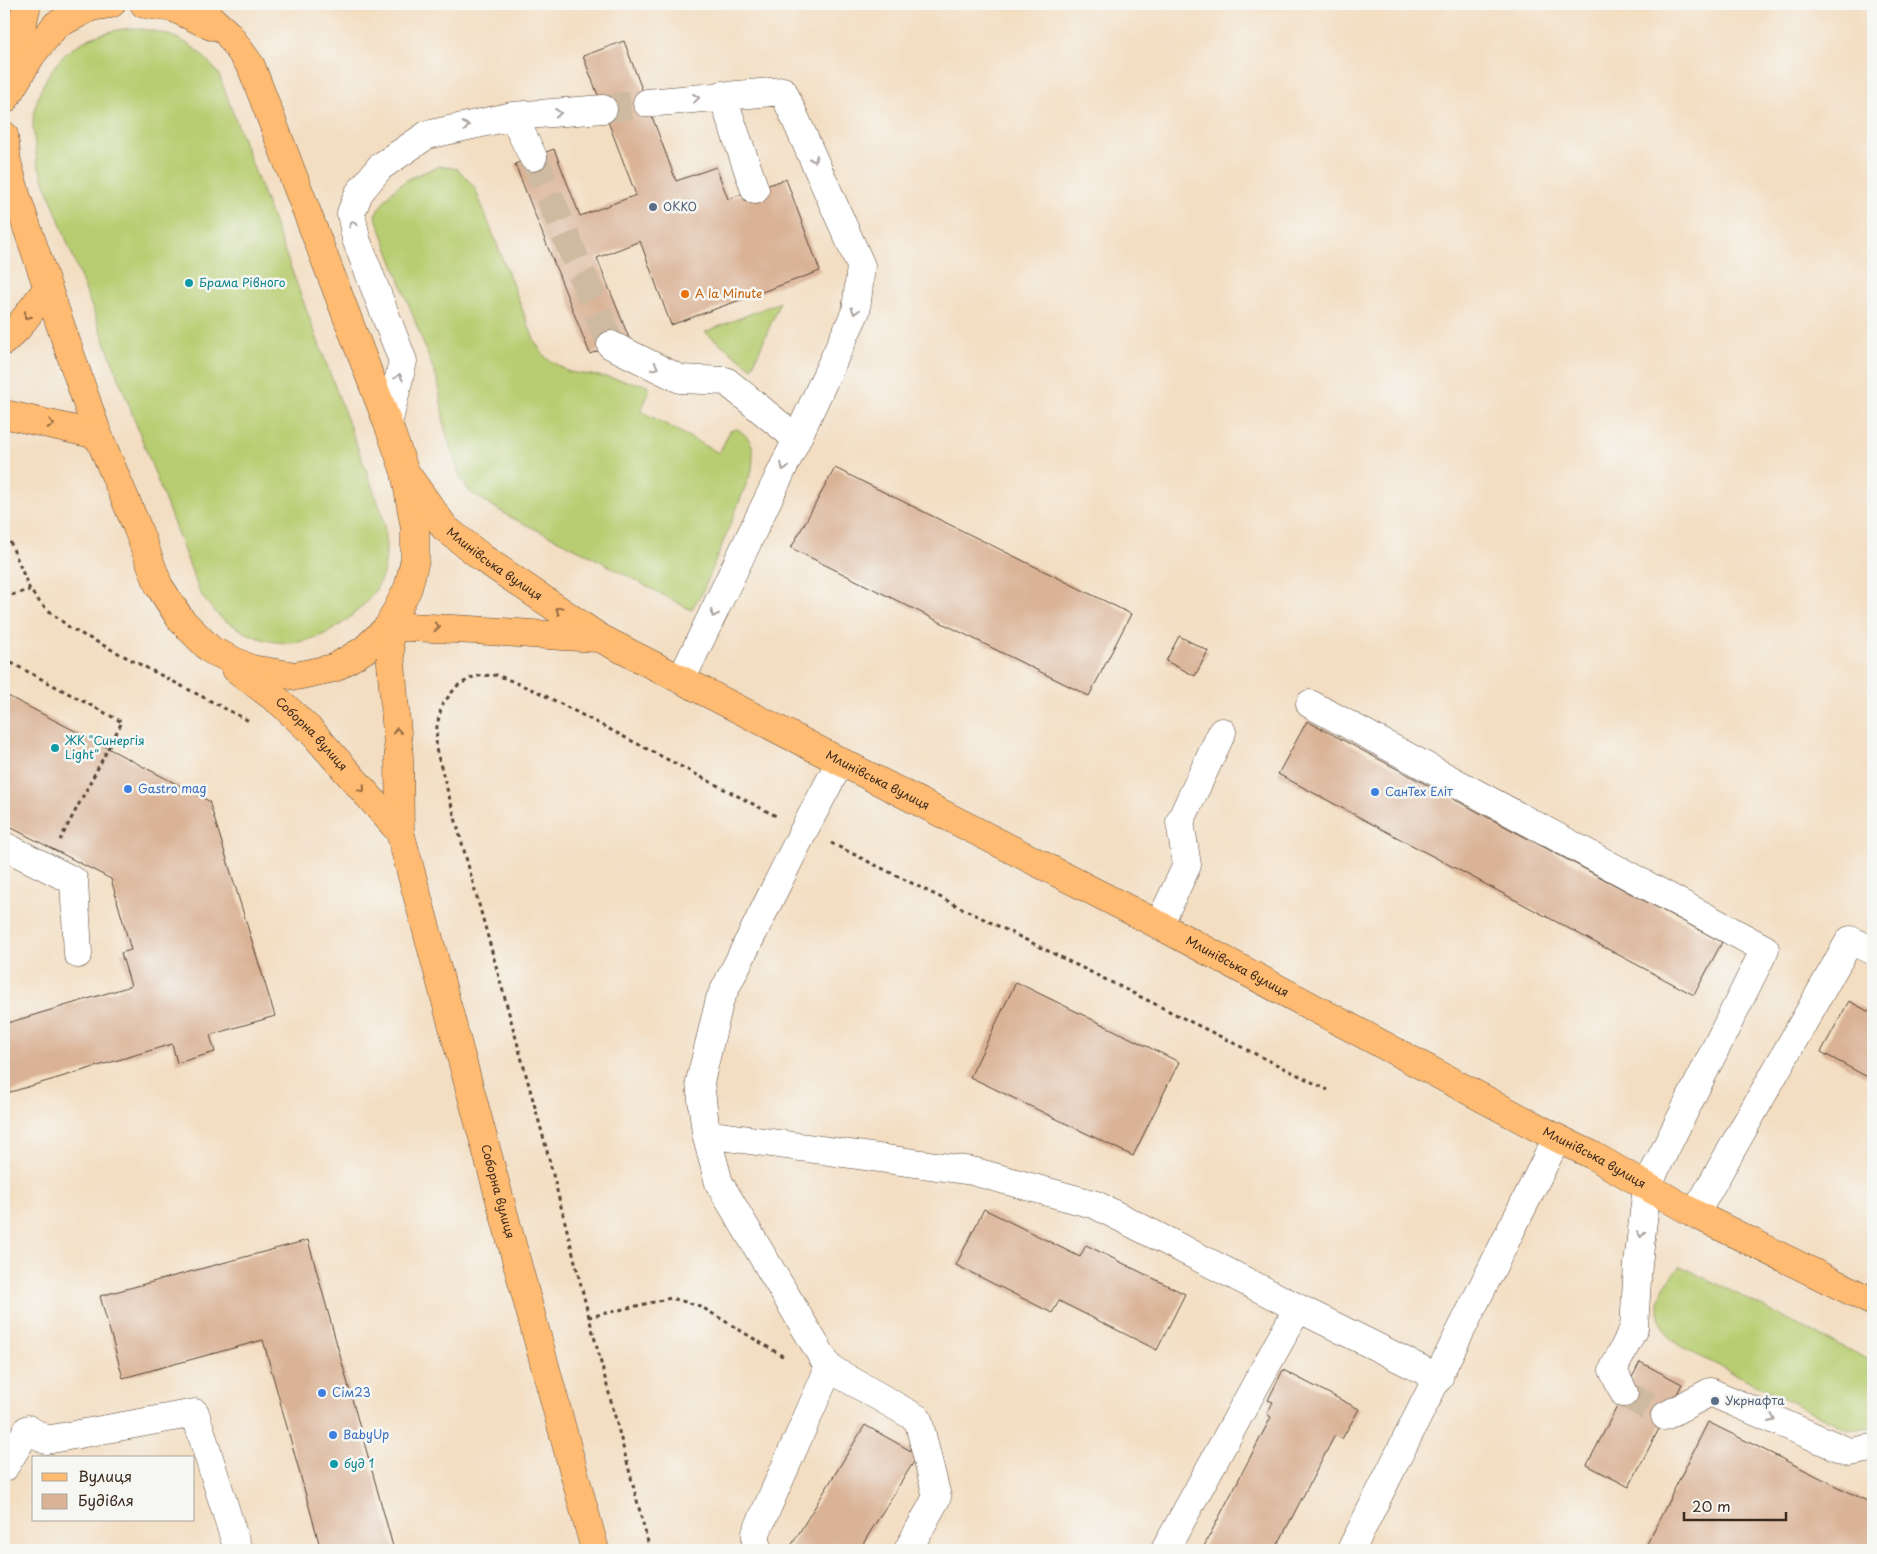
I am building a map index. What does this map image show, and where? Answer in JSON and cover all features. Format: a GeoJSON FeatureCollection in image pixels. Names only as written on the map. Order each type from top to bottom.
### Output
{"type":"FeatureCollection","features":[{"type":"Feature","properties":{"kind":"main road"},"geometry":{"type":"LineString","coordinates":[[4,107],[26,4]]}},
{"type":"Feature","properties":{"kind":"main road"},"geometry":{"type":"LineString","coordinates":[[4,107],[32,54],[56,25],[91,7],[111,4]]}},
{"type":"Feature","properties":{"kind":"main road"},"geometry":{"type":"LineString","coordinates":[[144,4],[174,8],[228,34]]}},
{"type":"Feature","properties":{"kind":"main road"},"geometry":{"type":"LineString","coordinates":[[4,135],[10,199],[47,289],[98,435],[137,527],[159,586],[181,620],[211,650],[251,670],[296,676],[334,668],[364,650],[388,627],[408,588],[415,560],[415,529],[405,472],[251,66],[228,34],[195,4]]}},
{"type":"Feature","properties":{"kind":"main road"},"geometry":{"type":"LineString","coordinates":[[4,341],[16,329],[47,289]]}},
{"type":"Feature","properties":{"kind":"main road"},"geometry":{"type":"LineString","coordinates":[[4,414],[98,435]]}},
{"type":"Feature","properties":{"kind":"main road","name":"Млинівська вулиця"},"geometry":{"type":"LineString","coordinates":[[405,472],[445,528],[484,559],[600,638],[1159,925],[1558,1138],[1696,1214],[1873,1302]]}},
{"type":"Feature","properties":{"kind":"main road","name":"Млинівська вулиця"},"geometry":{"type":"LineString","coordinates":[[388,627],[488,629],[600,638]]}},
{"type":"Feature","properties":{"kind":"main road","name":"Соборна вулиця"},"geometry":{"type":"LineString","coordinates":[[388,627],[399,757],[400,832],[595,1550]]}},
{"type":"Feature","properties":{"kind":"main road","name":"Соборна вулиця"},"geometry":{"type":"LineString","coordinates":[[211,650],[281,703],[314,733],[400,832]]}},
{"type":"Feature","properties":{"kind":"lane"},"geometry":{"type":"LineString","coordinates":[[647,103],[783,91],[861,266],[856,310],[798,439],[681,680]]}},
{"type":"Feature","properties":{"kind":"lane"},"geometry":{"type":"LineString","coordinates":[[722,95],[755,190]]}},
{"type":"Feature","properties":{"kind":"lane"},"geometry":{"type":"LineString","coordinates":[[388,424],[403,361],[356,239],[351,213],[359,193],[380,167],[427,135],[513,116],[603,109]]}},
{"type":"Feature","properties":{"kind":"lane"},"geometry":{"type":"LineString","coordinates":[[513,116],[533,157]]}},
{"type":"Feature","properties":{"kind":"lane"},"geometry":{"type":"LineString","coordinates":[[611,346],[680,379],[726,381],[798,439]]}},
{"type":"Feature","properties":{"kind":"lane"},"geometry":{"type":"LineString","coordinates":[[1310,704],[1765,949],[1647,1186],[1638,1264],[1634,1328],[1613,1370],[1624,1393]]}},
{"type":"Feature","properties":{"kind":"lane"},"geometry":{"type":"LineString","coordinates":[[1159,925],[1188,865],[1180,822],[1222,732]]}},
{"type":"Feature","properties":{"kind":"lane"},"geometry":{"type":"LineString","coordinates":[[840,762],[720,999],[700,1082],[706,1134],[719,1182],[829,1368],[918,1419],[937,1497],[908,1550]]}},
{"type":"Feature","properties":{"kind":"lane"},"geometry":{"type":"LineString","coordinates":[[4,846],[74,880],[78,954]]}},
{"type":"Feature","properties":{"kind":"lane"},"geometry":{"type":"LineString","coordinates":[[1696,1214],[1850,940],[1873,951]]}},
{"type":"Feature","properties":{"kind":"lane"},"geometry":{"type":"LineString","coordinates":[[706,1134],[972,1171],[1096,1205],[1439,1378]]}},
{"type":"Feature","properties":{"kind":"lane"},"geometry":{"type":"LineString","coordinates":[[1351,1550],[1558,1138]]}},
{"type":"Feature","properties":{"kind":"lane"},"geometry":{"type":"LineString","coordinates":[[1165,1550],[1298,1308]]}},
{"type":"Feature","properties":{"kind":"lane"},"geometry":{"type":"LineString","coordinates":[[756,1550],[756,1533],[829,1368]]}},
{"type":"Feature","properties":{"kind":"lane"},"geometry":{"type":"LineString","coordinates":[[1665,1416],[1710,1392],[1848,1452],[1873,1448]]}},
{"type":"Feature","properties":{"kind":"lane"},"geometry":{"type":"LineString","coordinates":[[4,1468],[28,1429],[46,1440],[195,1413],[238,1550]]}},
{"type":"Feature","properties":{"kind":"path"},"geometry":{"type":"LineString","coordinates":[[4,527],[30,590],[42,605],[70,628],[257,726]]}},
{"type":"Feature","properties":{"kind":"path"},"geometry":{"type":"LineString","coordinates":[[4,597],[30,590]]}},
{"type":"Feature","properties":{"kind":"path"},"geometry":{"type":"LineString","coordinates":[[4,659],[122,722],[46,867]]}},
{"type":"Feature","properties":{"kind":"path"},"geometry":{"type":"LineString","coordinates":[[650,1550],[546,1147],[436,749],[437,725],[442,705],[458,686],[475,676],[497,674],[538,692],[804,830],[1328,1090]]}},
{"type":"Feature","properties":{"kind":"path"},"geometry":{"type":"LineString","coordinates":[[589,1316],[671,1298],[700,1306],[784,1357]]}},
{"type":"Feature","properties":{"kind":"green space"},"geometry":{"type":"Polygon","coordinates":[[[133,28],[172,36],[182,41],[201,54],[219,75],[382,513],[386,555],[382,576],[373,594],[355,613],[341,624],[311,639],[296,642],[280,642],[265,640],[249,634],[220,617],[200,593],[37,162],[33,130],[34,112],[47,77],[57,63],[82,42],[97,35],[133,28]]]}},
{"type":"Feature","properties":{"kind":"green space"},"geometry":{"type":"Polygon","coordinates":[[[440,166],[458,169],[475,188],[535,342],[546,358],[569,372],[647,385],[649,392],[641,411],[719,453],[730,431],[737,429],[750,442],[753,451],[752,470],[703,592],[691,610],[581,551],[510,517],[470,492],[461,480],[445,430],[438,382],[375,215],[395,188],[418,174],[440,166]]]}},
{"type":"Feature","properties":{"kind":"green space"},"geometry":{"type":"Polygon","coordinates":[[[780,302],[752,368],[705,332],[780,302]]]}},
{"type":"Feature","properties":{"kind":"green space"},"geometry":{"type":"Polygon","coordinates":[[[1681,1266],[1873,1362],[1873,1427],[1848,1430],[1685,1349],[1670,1339],[1659,1317],[1659,1303],[1664,1286],[1681,1266]]]}},
{"type":"Feature","properties":{"kind":"building"},"geometry":{"type":"Polygon","coordinates":[[[624,41],[676,181],[716,167],[728,199],[786,179],[820,271],[671,325],[640,241],[597,258],[629,338],[590,354],[515,164],[554,149],[580,216],[636,195],[583,56],[624,41]]]}},
{"type":"Feature","properties":{"kind":"building"},"geometry":{"type":"Polygon","coordinates":[[[835,468],[1131,614],[1089,696],[791,548],[835,468]]]}},
{"type":"Feature","properties":{"kind":"building"},"geometry":{"type":"Polygon","coordinates":[[[1179,636],[1208,651],[1195,676],[1166,661],[1179,636]]]}},
{"type":"Feature","properties":{"kind":"building"},"geometry":{"type":"Polygon","coordinates":[[[4,694],[209,801],[275,1016],[210,1035],[215,1052],[177,1063],[172,1044],[4,1094],[4,1024],[131,986],[121,953],[131,950],[111,879],[4,824],[4,694]]]}},
{"type":"Feature","properties":{"kind":"building"},"geometry":{"type":"Polygon","coordinates":[[[1307,721],[1722,942],[1694,995],[1278,774],[1307,721]]]}},
{"type":"Feature","properties":{"kind":"building"},"geometry":{"type":"Polygon","coordinates":[[[1016,982],[1179,1062],[1133,1156],[970,1077],[1016,982]]]}},
{"type":"Feature","properties":{"kind":"building"},"geometry":{"type":"Polygon","coordinates":[[[1849,1001],[1873,1014],[1873,1080],[1821,1052],[1849,1001]]]}},
{"type":"Feature","properties":{"kind":"building"},"geometry":{"type":"Polygon","coordinates":[[[984,1209],[1080,1257],[1086,1245],[1185,1294],[1157,1350],[1059,1301],[1052,1313],[956,1265],[984,1209]]]}},
{"type":"Feature","properties":{"kind":"building","name":"буд 1"},"geometry":{"type":"Polygon","coordinates":[[[308,1240],[394,1550],[321,1550],[263,1340],[123,1378],[100,1296],[308,1240]]]}},
{"type":"Feature","properties":{"kind":"building"},"geometry":{"type":"Polygon","coordinates":[[[1640,1362],[1682,1384],[1629,1487],[1587,1465],[1640,1362]]]}},
{"type":"Feature","properties":{"kind":"building"},"geometry":{"type":"Polygon","coordinates":[[[1283,1370],[1359,1409],[1342,1439],[1335,1435],[1275,1550],[1202,1550],[1271,1417],[1267,1414],[1273,1402],[1268,1400],[1283,1370]]]}},
{"type":"Feature","properties":{"kind":"building"},"geometry":{"type":"Polygon","coordinates":[[[1708,1422],[1873,1504],[1873,1550],[1762,1550],[1751,1545],[1748,1550],[1644,1550],[1708,1422]]]}},
{"type":"Feature","properties":{"kind":"building"},"geometry":{"type":"Polygon","coordinates":[[[865,1425],[918,1455],[859,1550],[792,1550],[791,1546],[865,1425]]]}},
{"type":"Feature","properties":{"kind":"tunnel"},"geometry":{"type":"LineString","coordinates":[[603,109],[647,103]]}},
{"type":"Feature","properties":{"kind":"tunnel"},"geometry":{"type":"LineString","coordinates":[[533,157],[611,345]]}},
{"type":"Feature","properties":{"kind":"tunnel"},"geometry":{"type":"LineString","coordinates":[[1624,1393],[1665,1416]]}},
{"type":"Feature","properties":{"kind":"place","name":"ОККО"},"geometry":{"type":"Point","coordinates":[653,207]}},
{"type":"Feature","properties":{"kind":"place","name":"Брама Рівного"},"geometry":{"type":"Point","coordinates":[189,283]}},
{"type":"Feature","properties":{"kind":"place","name":"A la Minute"},"geometry":{"type":"Point","coordinates":[685,294]}},
{"type":"Feature","properties":{"kind":"place","name":"ЖК \"Синергія Light\""},"geometry":{"type":"Point","coordinates":[55,748]}},
{"type":"Feature","properties":{"kind":"place","name":"Gastro mag"},"geometry":{"type":"Point","coordinates":[128,789]}},
{"type":"Feature","properties":{"kind":"place","name":"СанТех Еліт"},"geometry":{"type":"Point","coordinates":[1375,792]}},
{"type":"Feature","properties":{"kind":"place","name":"Сім23"},"geometry":{"type":"Point","coordinates":[322,1393]}},
{"type":"Feature","properties":{"kind":"place","name":"Укрнафта"},"geometry":{"type":"Point","coordinates":[1715,1401]}},
{"type":"Feature","properties":{"kind":"place","name":"BabyUp"},"geometry":{"type":"Point","coordinates":[333,1435]}},
{"type":"Feature","properties":{"kind":"place","name":"буд 1"},"geometry":{"type":"Point","coordinates":[334,1464]}}]}
